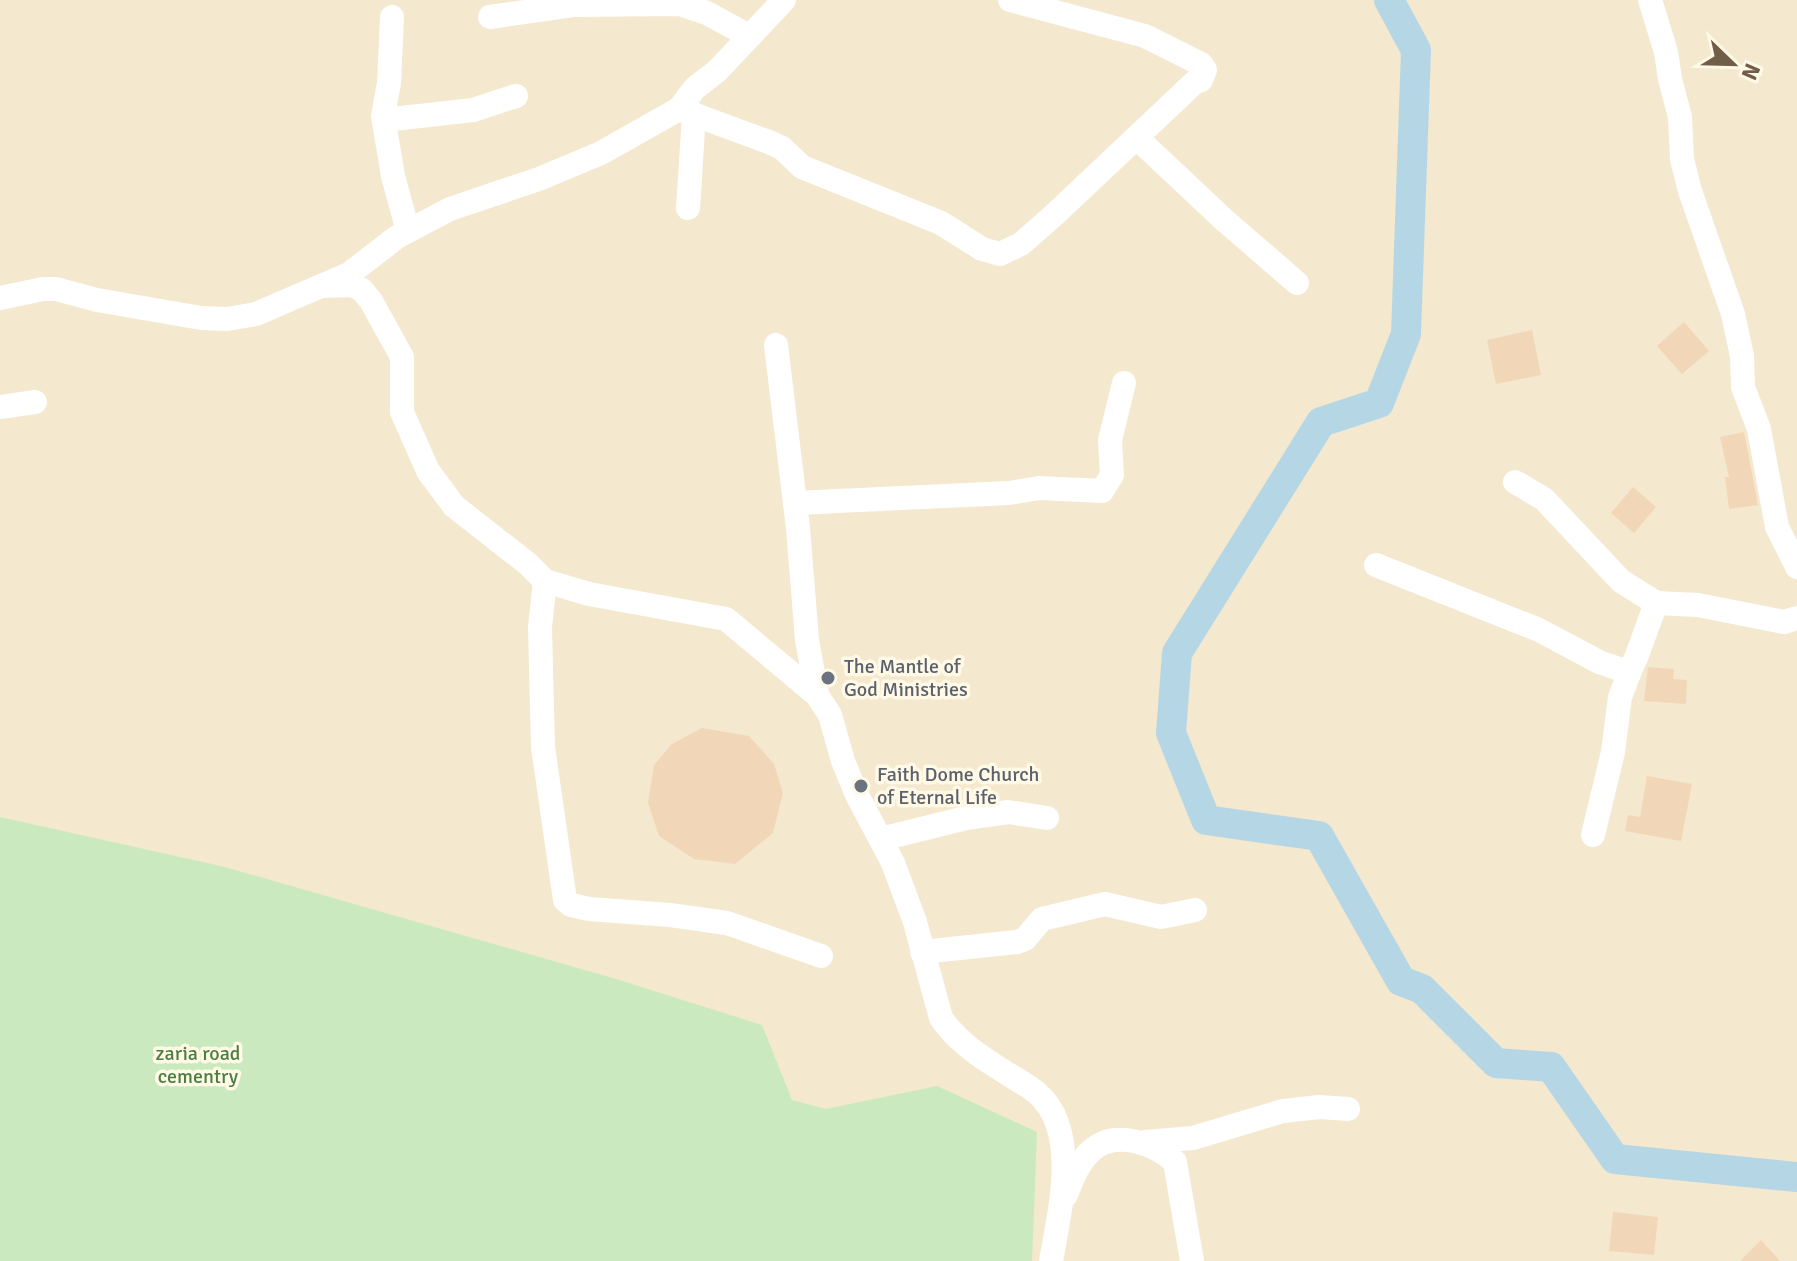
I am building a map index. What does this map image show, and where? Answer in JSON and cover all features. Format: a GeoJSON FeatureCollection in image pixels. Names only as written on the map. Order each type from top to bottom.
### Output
{"type":"FeatureCollection","features":[{"type":"Feature","properties":{"kind":"street"},"geometry":{"type":"LineString","coordinates":[[688,208],[686,112],[695,88],[717,71],[784,0]]}},
{"type":"Feature","properties":{"kind":"street"},"geometry":{"type":"LineString","coordinates":[[0,298],[56,289],[97,300],[201,318],[227,319],[256,314],[349,274],[408,231],[450,209],[539,179],[686,112],[769,142],[782,148],[802,167],[941,223],[989,253],[1000,254],[1032,235],[1195,82],[1201,80],[1205,70],[1201,64],[1145,36],[1010,0]]}},
{"type":"Feature","properties":{"kind":"street"},"geometry":{"type":"LineString","coordinates":[[1650,0],[1666,52],[1682,132],[1679,145],[1690,191],[1733,314],[1742,356],[1743,387],[1759,429],[1777,527],[1797,567]]}},
{"type":"Feature","properties":{"kind":"street"},"geometry":{"type":"LineString","coordinates":[[490,17],[578,2],[680,4],[707,13],[749,36]]}},
{"type":"Feature","properties":{"kind":"street"},"geometry":{"type":"LineString","coordinates":[[392,17],[384,120],[393,176],[408,231]]}},
{"type":"Feature","properties":{"kind":"street"},"geometry":{"type":"LineString","coordinates":[[384,120],[473,110],[516,96]]}},
{"type":"Feature","properties":{"kind":"street"},"geometry":{"type":"LineString","coordinates":[[1137,138],[1297,283]]}},
{"type":"Feature","properties":{"kind":"street"},"geometry":{"type":"LineString","coordinates":[[322,286],[352,285],[362,290],[371,301],[402,357],[402,412],[428,471],[454,506],[545,581],[589,594],[726,619],[817,695],[830,715],[857,795],[881,839],[904,893],[941,1018],[950,1031],[996,1067],[1033,1089],[1063,1122],[1087,1137],[1145,1142],[1193,1138],[1283,1111],[1319,1107],[1348,1109]]}},
{"type":"Feature","properties":{"kind":"street"},"geometry":{"type":"LineString","coordinates":[[776,345],[806,624],[817,695]]}},
{"type":"Feature","properties":{"kind":"street"},"geometry":{"type":"LineString","coordinates":[[795,503],[1009,493],[1039,488],[1102,491],[1112,475],[1110,440],[1124,383]]}},
{"type":"Feature","properties":{"kind":"street"},"geometry":{"type":"LineString","coordinates":[[0,407],[35,402]]}},
{"type":"Feature","properties":{"kind":"street"},"geometry":{"type":"LineString","coordinates":[[1515,482],[1550,505],[1621,581],[1656,603],[1698,605],[1784,622],[1797,618]]}},
{"type":"Feature","properties":{"kind":"street"},"geometry":{"type":"LineString","coordinates":[[1376,565],[1539,630],[1615,669],[1625,671],[1632,666]]}},
{"type":"Feature","properties":{"kind":"street"},"geometry":{"type":"LineString","coordinates":[[545,581],[540,627],[543,747],[565,900],[571,905],[589,909],[727,923],[821,956]]}},
{"type":"Feature","properties":{"kind":"street"},"geometry":{"type":"LineString","coordinates":[[1593,835],[1613,752],[1620,697],[1656,603]]}},
{"type":"Feature","properties":{"kind":"street"},"geometry":{"type":"LineString","coordinates":[[881,839],[966,818],[1008,812],[1047,818]]}},
{"type":"Feature","properties":{"kind":"street"},"geometry":{"type":"LineString","coordinates":[[922,952],[1017,942],[1025,939],[1042,919],[1105,904],[1161,917],[1195,910]]}},
{"type":"Feature","properties":{"kind":"street"},"geometry":{"type":"LineString","coordinates":[[1046,1102],[1060,1125],[1063,1181],[1051,1261]]}},
{"type":"Feature","properties":{"kind":"street"},"geometry":{"type":"LineString","coordinates":[[1059,1212],[1076,1171],[1091,1150],[1117,1141]]}},
{"type":"Feature","properties":{"kind":"street"},"geometry":{"type":"LineString","coordinates":[[1145,1142],[1163,1151],[1175,1162],[1192,1261]]}},
{"type":"Feature","properties":{"kind":"shaded area"},"geometry":{"type":"Polygon","coordinates":[[[0,0],[1797,0],[1797,1261],[0,1261],[0,0]]]}},
{"type":"Feature","properties":{"kind":"green space","name":"zaria road cementry"},"geometry":{"type":"Polygon","coordinates":[[[0,817],[225,867],[616,979],[762,1025],[792,1100],[826,1109],[937,1086],[1037,1132],[1032,1261],[0,1261],[0,817]]]}},
{"type":"Feature","properties":{"kind":"building"},"geometry":{"type":"Polygon","coordinates":[[[1684,322],[1709,351],[1682,374],[1657,346],[1684,322]]]}},
{"type":"Feature","properties":{"kind":"building"},"geometry":{"type":"Polygon","coordinates":[[[1532,330],[1541,375],[1496,384],[1487,340],[1532,330]]]}},
{"type":"Feature","properties":{"kind":"building"},"geometry":{"type":"Polygon","coordinates":[[[1744,432],[1758,505],[1729,509],[1725,477],[1729,477],[1720,437],[1744,432]]]}},
{"type":"Feature","properties":{"kind":"building"},"geometry":{"type":"Polygon","coordinates":[[[1633,487],[1656,507],[1634,533],[1611,513],[1633,487]]]}},
{"type":"Feature","properties":{"kind":"building"},"geometry":{"type":"Polygon","coordinates":[[[1648,667],[1674,669],[1673,679],[1687,680],[1686,704],[1644,701],[1648,667]]]}},
{"type":"Feature","properties":{"kind":"building"},"geometry":{"type":"Polygon","coordinates":[[[702,728],[749,736],[774,764],[783,793],[773,833],[735,864],[694,859],[659,836],[648,803],[654,765],[672,744],[702,728]]]}},
{"type":"Feature","properties":{"kind":"building"},"geometry":{"type":"Polygon","coordinates":[[[1647,776],[1692,784],[1681,841],[1625,831],[1628,815],[1640,817],[1647,776]]]}},
{"type":"Feature","properties":{"kind":"building"},"geometry":{"type":"Polygon","coordinates":[[[1613,1212],[1658,1217],[1654,1255],[1609,1251],[1613,1212]]]}},
{"type":"Feature","properties":{"kind":"building"},"geometry":{"type":"Polygon","coordinates":[[[1761,1240],[1780,1261],[1740,1261],[1761,1240]]]}},
{"type":"Feature","properties":{"kind":"waterway"},"geometry":{"type":"LineString","coordinates":[[1389,0],[1416,50],[1406,334],[1379,403],[1321,422],[1177,653],[1171,733],[1206,820],[1319,836],[1401,981],[1422,989],[1496,1063],[1551,1067],[1615,1159],[1797,1177]]}},
{"type":"Feature","properties":{"kind":"place","name":"The Mantle of God Ministries"},"geometry":{"type":"Point","coordinates":[828,678]}},
{"type":"Feature","properties":{"kind":"place","name":"Faith Dome Church of Eternal Life"},"geometry":{"type":"Point","coordinates":[861,786]}}]}
